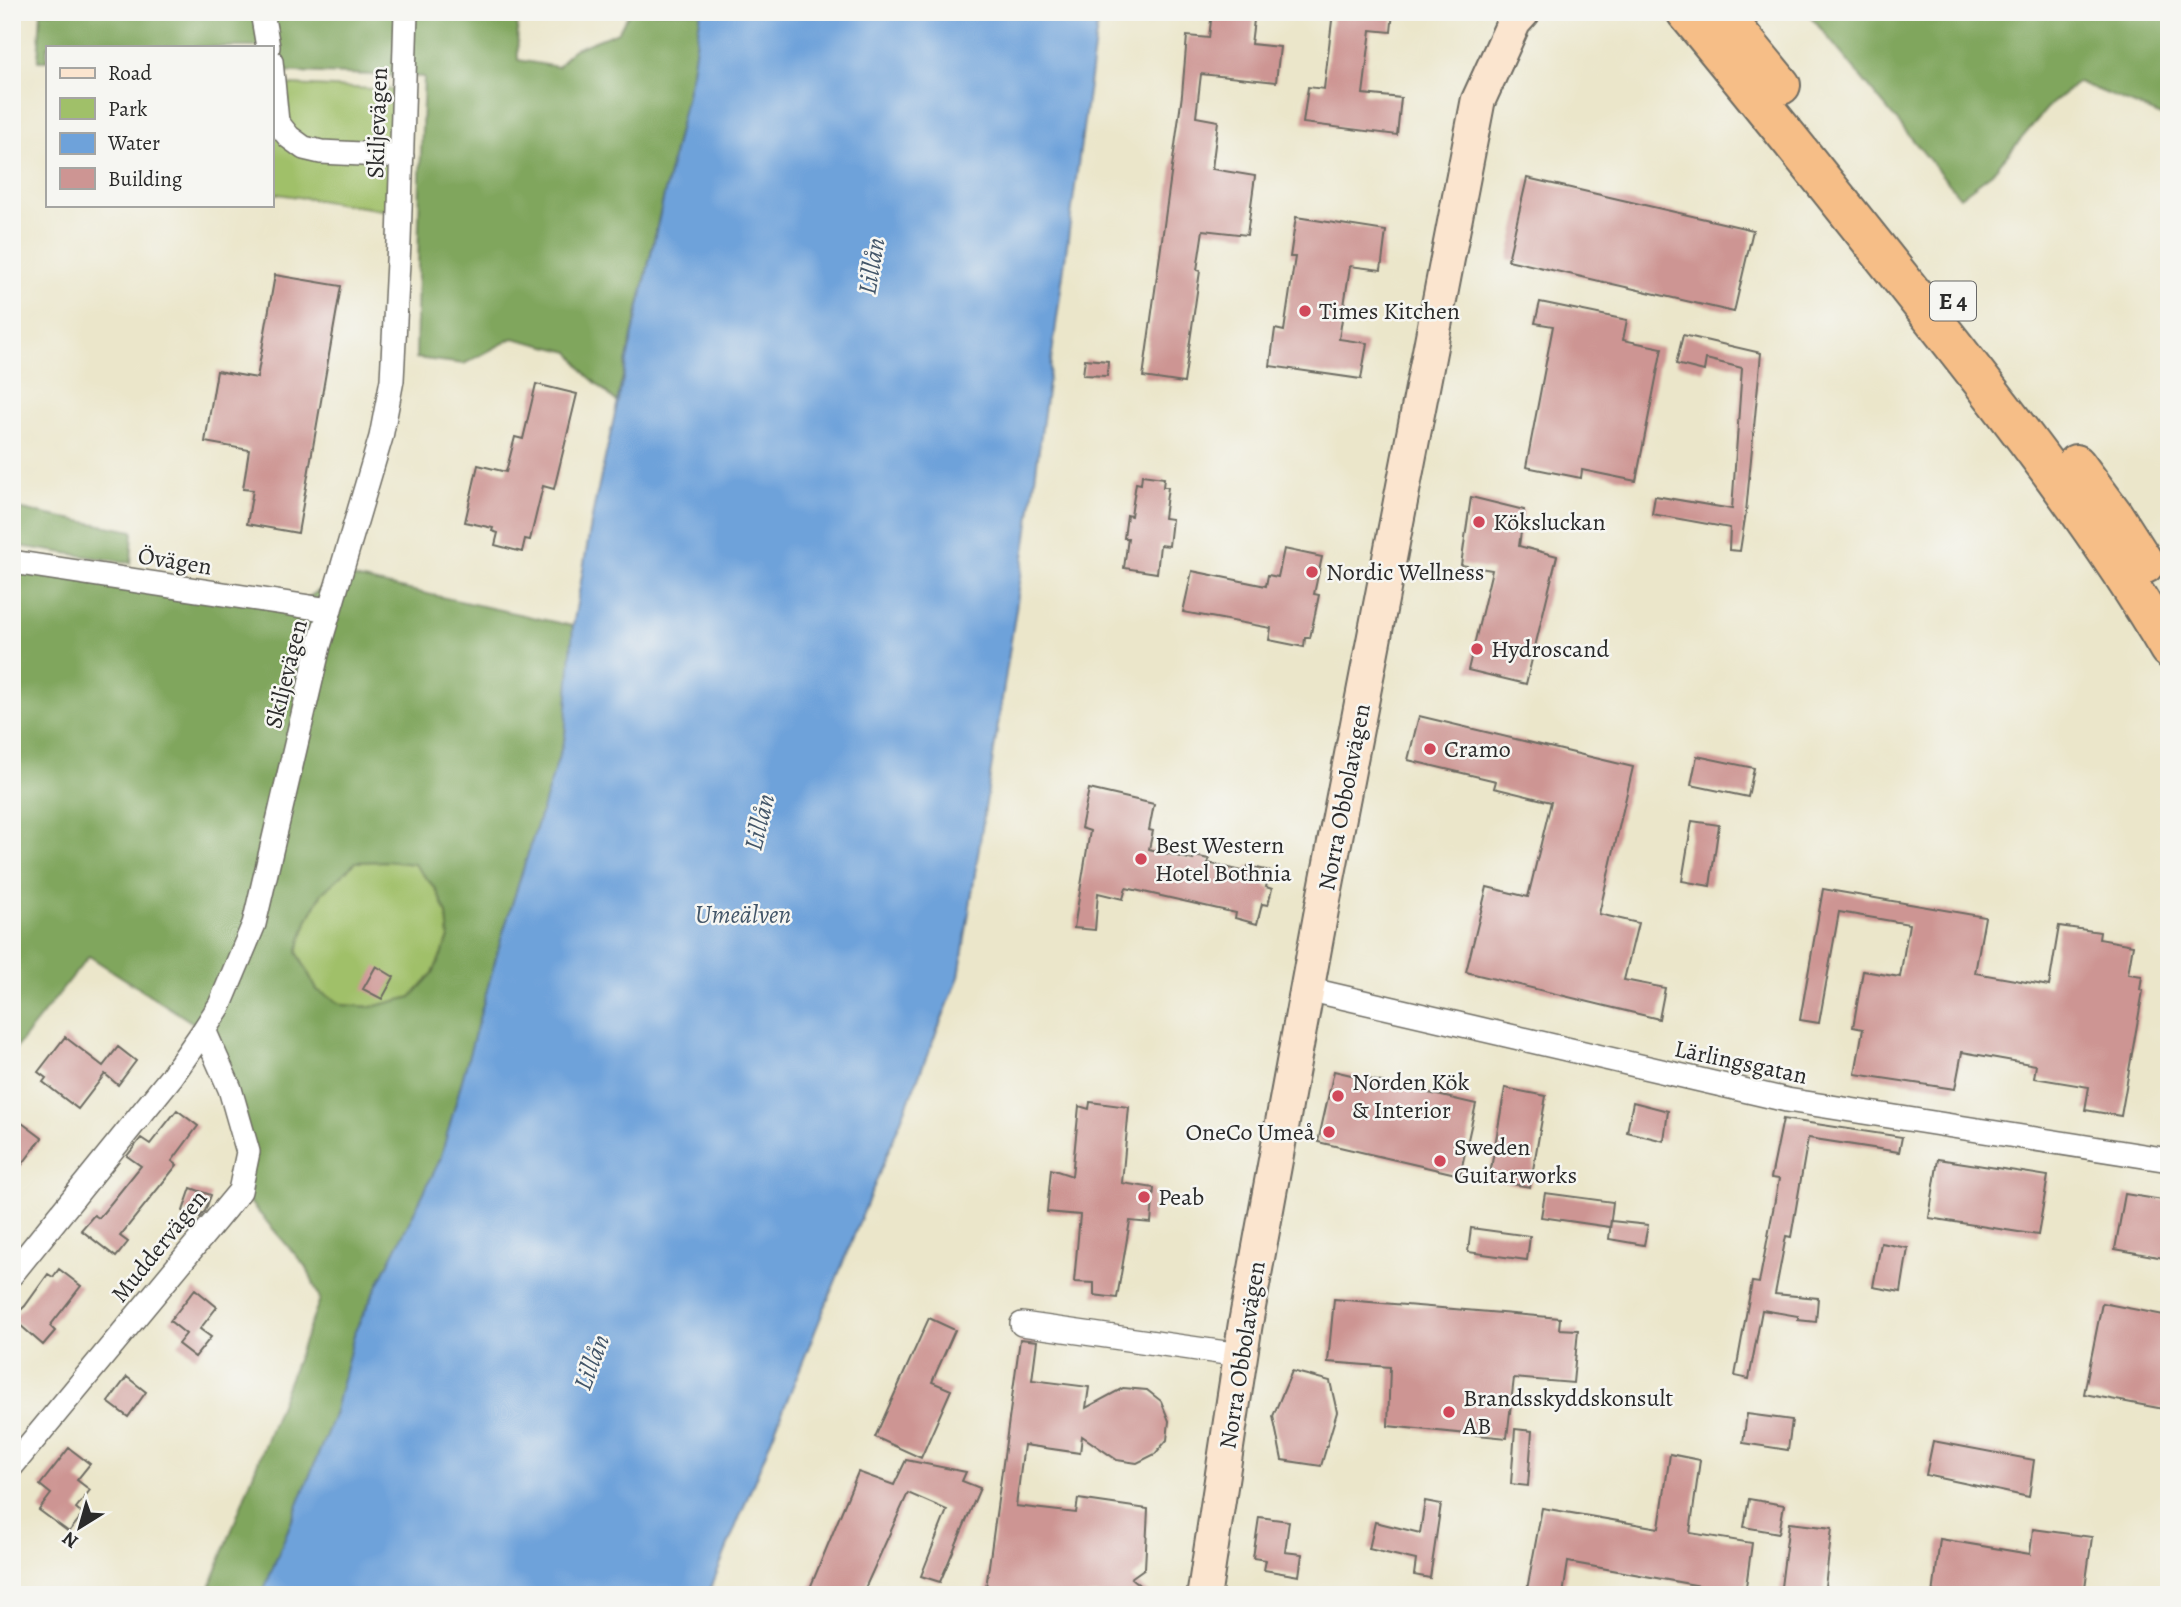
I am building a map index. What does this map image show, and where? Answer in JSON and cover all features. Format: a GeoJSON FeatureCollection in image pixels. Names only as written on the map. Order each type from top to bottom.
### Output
{"type":"FeatureCollection","features":[{"type":"Feature","properties":{"kind":"highway","name":"E 4"},"geometry":{"type":"LineString","coordinates":[[1686,12],[1991,391],[2109,556],[2169,649]]}},
{"type":"Feature","properties":{"kind":"highway","name":"E 4"},"geometry":{"type":"LineString","coordinates":[[1721,12],[2002,363],[2113,514],[2169,601]]}},
{"type":"Feature","properties":{"kind":"street"},"geometry":{"type":"LineString","coordinates":[[261,12],[268,46]]}},
{"type":"Feature","properties":{"kind":"street","name":"Skiljevägen"},"geometry":{"type":"LineString","coordinates":[[12,1275],[172,1076],[204,1030],[220,1005],[254,923],[319,646],[381,437],[392,380],[406,12]]}},
{"type":"Feature","properties":{"kind":"street","name":"Norra Obbolavägen"},"geometry":{"type":"LineString","coordinates":[[1204,1595],[1240,1355],[1307,989],[1478,101],[1514,22],[1523,12]]}},
{"type":"Feature","properties":{"kind":"street"},"geometry":{"type":"LineString","coordinates":[[273,81],[277,122],[289,137],[304,148],[321,152],[402,156]]}},
{"type":"Feature","properties":{"kind":"street","name":"Övägen"},"geometry":{"type":"LineString","coordinates":[[12,562],[330,610]]}},
{"type":"Feature","properties":{"kind":"street","name":"Lärlingsgatan"},"geometry":{"type":"LineString","coordinates":[[1307,989],[1787,1100],[2169,1160]]}},
{"type":"Feature","properties":{"kind":"street","name":"Muddervägen"},"geometry":{"type":"LineString","coordinates":[[12,1466],[240,1191],[248,1152],[230,1089],[204,1030]]}},
{"type":"Feature","properties":{"kind":"street"},"geometry":{"type":"LineString","coordinates":[[1022,1324],[1240,1355]]}},
{"type":"Feature","properties":{"kind":"green space"},"geometry":{"type":"Polygon","coordinates":[[[41,12],[517,12],[518,60],[558,67],[572,50],[618,32],[630,12],[701,12],[692,72],[617,402],[586,374],[570,352],[513,338],[464,364],[416,358],[424,77],[273,71],[273,46],[46,46],[46,61],[38,61],[41,12]]]}},
{"type":"Feature","properties":{"kind":"green space"},"geometry":{"type":"Polygon","coordinates":[[[1807,12],[2169,12],[2169,119],[2078,82],[2049,106],[1992,173],[1960,197],[1807,12]]]}},
{"type":"Feature","properties":{"kind":"green space"},"geometry":{"type":"Polygon","coordinates":[[[273,84],[393,90],[389,211],[273,193],[273,84]]]}},
{"type":"Feature","properties":{"kind":"green space"},"geometry":{"type":"Polygon","coordinates":[[[12,508],[133,531],[131,563],[12,545],[12,508]]]}},
{"type":"Feature","properties":{"kind":"green space"},"geometry":{"type":"Polygon","coordinates":[[[12,562],[296,606],[341,575],[573,626],[565,737],[502,936],[440,1160],[355,1331],[334,1415],[262,1595],[207,1595],[320,1299],[307,1268],[240,1191],[248,1152],[204,1030],[89,956],[12,1053],[12,562]],[[356,862],[322,893],[308,919],[297,952],[317,990],[343,1005],[371,1007],[411,997],[433,973],[449,938],[447,914],[436,889],[414,864],[356,862]]]}},
{"type":"Feature","properties":{"kind":"green space"},"geometry":{"type":"Polygon","coordinates":[[[356,862],[414,864],[436,889],[447,914],[449,938],[433,973],[411,998],[371,1007],[343,1005],[317,990],[297,952],[308,919],[322,893],[356,862]]]}},
{"type":"Feature","properties":{"kind":"water","name":"Umeälven"},"geometry":{"type":"Polygon","coordinates":[[[701,12],[1099,12],[1026,544],[959,977],[708,1595],[262,1595],[334,1415],[355,1331],[440,1160],[502,936],[565,737],[573,626],[594,507],[692,72],[701,12]]]}},
{"type":"Feature","properties":{"kind":"building"},"geometry":{"type":"Polygon","coordinates":[[[1212,12],[1255,12],[1251,44],[1280,47],[1276,82],[1201,74],[1196,117],[1218,121],[1212,169],[1255,176],[1247,235],[1203,230],[1184,383],[1143,377],[1182,95],[1187,36],[1209,38],[1212,12]]]}},
{"type":"Feature","properties":{"kind":"building"},"geometry":{"type":"Polygon","coordinates":[[[1333,12],[1393,12],[1391,32],[1371,30],[1363,94],[1401,98],[1397,135],[1303,123],[1308,87],[1324,89],[1333,12]]]}},
{"type":"Feature","properties":{"kind":"building"},"geometry":{"type":"Polygon","coordinates":[[[1527,178],[1753,230],[1734,312],[1508,260],[1527,178]]]}},
{"type":"Feature","properties":{"kind":"building"},"geometry":{"type":"Polygon","coordinates":[[[1296,217],[1386,231],[1381,270],[1350,266],[1339,339],[1367,343],[1361,379],[1270,366],[1275,329],[1284,331],[1295,257],[1290,257],[1296,217]]]}},
{"type":"Feature","properties":{"kind":"building"},"geometry":{"type":"Polygon","coordinates":[[[275,275],[341,286],[298,533],[247,524],[253,490],[243,489],[249,450],[205,442],[217,371],[257,378],[275,275]]]}},
{"type":"Feature","properties":{"kind":"building"},"geometry":{"type":"Polygon","coordinates":[[[1540,302],[1627,320],[1623,340],[1662,348],[1636,481],[1582,470],[1581,478],[1526,467],[1553,326],[1535,323],[1540,302]]]}},
{"type":"Feature","properties":{"kind":"building"},"geometry":{"type":"Polygon","coordinates":[[[1683,335],[1761,353],[1740,551],[1729,550],[1730,528],[1652,514],[1655,496],[1732,509],[1742,368],[1706,359],[1704,371],[1676,364],[1683,335]]]}},
{"type":"Feature","properties":{"kind":"building"},"geometry":{"type":"Polygon","coordinates":[[[1085,359],[1108,361],[1107,376],[1083,375],[1085,359]]]}},
{"type":"Feature","properties":{"kind":"building"},"geometry":{"type":"Polygon","coordinates":[[[536,384],[577,394],[554,489],[543,486],[530,540],[525,539],[522,552],[495,545],[498,533],[492,531],[493,528],[465,522],[478,465],[506,472],[515,437],[523,439],[536,384]]]}},
{"type":"Feature","properties":{"kind":"building"},"geometry":{"type":"Polygon","coordinates":[[[1142,475],[1164,478],[1163,487],[1168,487],[1164,518],[1172,519],[1169,546],[1160,545],[1157,573],[1124,568],[1128,538],[1124,538],[1127,515],[1131,516],[1136,483],[1141,484],[1142,475]]]}},
{"type":"Feature","properties":{"kind":"building"},"geometry":{"type":"Polygon","coordinates":[[[1471,497],[1524,510],[1519,546],[1557,556],[1526,684],[1468,670],[1492,570],[1461,565],[1471,497]]]}},
{"type":"Feature","properties":{"kind":"building"},"geometry":{"type":"Polygon","coordinates":[[[1284,549],[1322,557],[1314,594],[1319,595],[1310,638],[1305,638],[1304,647],[1269,640],[1271,628],[1183,612],[1192,571],[1266,586],[1268,575],[1278,577],[1284,549]]]}},
{"type":"Feature","properties":{"kind":"building"},"geometry":{"type":"Polygon","coordinates":[[[1419,716],[1633,767],[1599,914],[1638,923],[1624,980],[1665,988],[1659,1019],[1466,972],[1487,887],[1528,897],[1551,802],[1494,788],[1496,781],[1408,760],[1419,716]]]}},
{"type":"Feature","properties":{"kind":"building"},"geometry":{"type":"Polygon","coordinates":[[[1697,756],[1754,768],[1748,797],[1691,785],[1697,756]]]}},
{"type":"Feature","properties":{"kind":"building"},"geometry":{"type":"Polygon","coordinates":[[[1089,789],[1154,804],[1149,849],[1193,860],[1194,856],[1209,859],[1208,863],[1246,872],[1248,866],[1270,871],[1266,887],[1272,889],[1268,905],[1262,904],[1257,924],[1235,918],[1236,913],[1126,888],[1123,899],[1098,893],[1095,930],[1074,928],[1090,831],[1081,828],[1089,789]]]}},
{"type":"Feature","properties":{"kind":"building"},"geometry":{"type":"Polygon","coordinates":[[[1692,821],[1719,825],[1710,886],[1682,881],[1692,821]]]}},
{"type":"Feature","properties":{"kind":"building"},"geometry":{"type":"Polygon","coordinates":[[[1823,889],[1985,917],[1975,973],[2049,986],[2059,926],[2100,932],[2099,939],[2133,945],[2128,974],[2142,976],[2140,990],[2143,991],[2121,1116],[2085,1110],[2089,1087],[2034,1078],[2036,1065],[1962,1052],[1955,1089],[1855,1074],[1863,1029],[1853,1027],[1863,971],[1900,977],[1909,924],[1839,912],[1819,1023],[1800,1020],[1823,889]]]}},
{"type":"Feature","properties":{"kind":"building"},"geometry":{"type":"Polygon","coordinates":[[[376,966],[394,977],[382,999],[363,989],[376,966]]]}},
{"type":"Feature","properties":{"kind":"building"},"geometry":{"type":"Polygon","coordinates":[[[65,1037],[103,1066],[118,1047],[136,1061],[118,1085],[105,1074],[78,1109],[43,1082],[46,1078],[38,1072],[65,1037]]]}},
{"type":"Feature","properties":{"kind":"building"},"geometry":{"type":"Polygon","coordinates":[[[1334,1071],[1476,1104],[1460,1175],[1318,1142],[1334,1071]]]}},
{"type":"Feature","properties":{"kind":"building"},"geometry":{"type":"Polygon","coordinates":[[[1505,1088],[1546,1096],[1530,1187],[1489,1180],[1505,1088]]]}},
{"type":"Feature","properties":{"kind":"building"},"geometry":{"type":"Polygon","coordinates":[[[1090,1102],[1129,1107],[1122,1183],[1154,1188],[1151,1223],[1130,1221],[1117,1298],[1094,1295],[1094,1283],[1074,1282],[1080,1215],[1047,1212],[1051,1169],[1072,1176],[1079,1106],[1089,1109],[1090,1102]]]}},
{"type":"Feature","properties":{"kind":"building"},"geometry":{"type":"Polygon","coordinates":[[[1633,1102],[1668,1111],[1664,1141],[1627,1132],[1633,1102]]]}},
{"type":"Feature","properties":{"kind":"building"},"geometry":{"type":"Polygon","coordinates":[[[177,1110],[198,1126],[172,1161],[177,1165],[120,1236],[128,1242],[116,1257],[81,1230],[94,1215],[99,1218],[141,1166],[127,1156],[141,1138],[150,1144],[177,1110]]]}},
{"type":"Feature","properties":{"kind":"building"},"geometry":{"type":"Polygon","coordinates":[[[1783,1119],[1902,1137],[1899,1152],[1808,1138],[1791,1237],[1786,1236],[1775,1294],[1818,1298],[1816,1322],[1762,1310],[1749,1379],[1735,1376],[1752,1282],[1759,1283],[1779,1179],[1771,1178],[1783,1119]]]}},
{"type":"Feature","properties":{"kind":"building"},"geometry":{"type":"Polygon","coordinates":[[[22,1123],[42,1138],[12,1178],[12,1135],[22,1123]]]}},
{"type":"Feature","properties":{"kind":"building"},"geometry":{"type":"Polygon","coordinates":[[[1938,1159],[2048,1176],[2038,1235],[1929,1218],[1938,1159]]]}},
{"type":"Feature","properties":{"kind":"building"},"geometry":{"type":"Polygon","coordinates":[[[191,1188],[211,1195],[200,1217],[183,1211],[191,1188]]]}},
{"type":"Feature","properties":{"kind":"building"},"geometry":{"type":"Polygon","coordinates":[[[1545,1193],[1613,1202],[1610,1227],[1541,1217],[1545,1193]]]}},
{"type":"Feature","properties":{"kind":"building"},"geometry":{"type":"Polygon","coordinates":[[[2125,1194],[2169,1201],[2169,1259],[2115,1249],[2125,1194]]]}},
{"type":"Feature","properties":{"kind":"building"},"geometry":{"type":"Polygon","coordinates":[[[1611,1221],[1648,1225],[1644,1245],[1609,1239],[1611,1221]]]}},
{"type":"Feature","properties":{"kind":"building"},"geometry":{"type":"Polygon","coordinates":[[[1471,1228],[1530,1236],[1527,1260],[1468,1252],[1471,1228]]]}},
{"type":"Feature","properties":{"kind":"building"},"geometry":{"type":"Polygon","coordinates":[[[1881,1243],[1908,1248],[1901,1292],[1873,1287],[1881,1243]]]}},
{"type":"Feature","properties":{"kind":"building"},"geometry":{"type":"Polygon","coordinates":[[[59,1269],[81,1286],[50,1326],[55,1331],[43,1345],[12,1318],[25,1306],[48,1274],[53,1277],[59,1269]]]}},
{"type":"Feature","properties":{"kind":"building"},"geometry":{"type":"Polygon","coordinates":[[[195,1289],[217,1307],[200,1329],[211,1337],[195,1357],[178,1344],[186,1334],[170,1321],[195,1289]]]}},
{"type":"Feature","properties":{"kind":"building"},"geometry":{"type":"Polygon","coordinates":[[[1334,1299],[1560,1318],[1559,1329],[1578,1330],[1573,1383],[1514,1378],[1507,1438],[1388,1426],[1390,1367],[1328,1362],[1334,1299]]]}},
{"type":"Feature","properties":{"kind":"building"},"geometry":{"type":"Polygon","coordinates":[[[2102,1303],[2169,1316],[2169,1410],[2084,1394],[2102,1303]]]}},
{"type":"Feature","properties":{"kind":"building"},"geometry":{"type":"Polygon","coordinates":[[[929,1318],[955,1330],[932,1382],[951,1390],[921,1458],[875,1437],[929,1318]]]}},
{"type":"Feature","properties":{"kind":"building"},"geometry":{"type":"Polygon","coordinates":[[[1020,1339],[1037,1341],[1032,1380],[1089,1387],[1086,1408],[1123,1388],[1147,1390],[1161,1401],[1169,1421],[1167,1440],[1155,1454],[1137,1463],[1117,1460],[1082,1436],[1080,1453],[1024,1445],[1016,1506],[1076,1513],[1078,1499],[1148,1509],[1145,1568],[1131,1578],[1151,1595],[985,1595],[1020,1339]]]}},
{"type":"Feature","properties":{"kind":"building"},"geometry":{"type":"Polygon","coordinates":[[[1292,1371],[1330,1381],[1337,1412],[1321,1466],[1282,1460],[1273,1416],[1292,1371]]]}},
{"type":"Feature","properties":{"kind":"building"},"geometry":{"type":"Polygon","coordinates":[[[127,1377],[146,1392],[128,1417],[108,1402],[127,1377]]]}},
{"type":"Feature","properties":{"kind":"building"},"geometry":{"type":"Polygon","coordinates":[[[1747,1414],[1792,1420],[1788,1450],[1743,1443],[1747,1414]]]}},
{"type":"Feature","properties":{"kind":"building"},"geometry":{"type":"Polygon","coordinates":[[[1515,1429],[1532,1431],[1528,1486],[1511,1484],[1515,1429]]]}},
{"type":"Feature","properties":{"kind":"building"},"geometry":{"type":"Polygon","coordinates":[[[1933,1441],[2034,1460],[2029,1497],[1926,1475],[1933,1441]]]}},
{"type":"Feature","properties":{"kind":"building"},"geometry":{"type":"Polygon","coordinates":[[[69,1448],[90,1464],[77,1480],[90,1490],[76,1508],[83,1514],[69,1532],[39,1510],[51,1494],[40,1485],[69,1448]]]}},
{"type":"Feature","properties":{"kind":"building"},"geometry":{"type":"Polygon","coordinates":[[[1670,1454],[1700,1460],[1690,1533],[1752,1543],[1745,1594],[1568,1562],[1563,1595],[1526,1595],[1542,1508],[1659,1528],[1670,1454]]]}},
{"type":"Feature","properties":{"kind":"building"},"geometry":{"type":"Polygon","coordinates":[[[906,1460],[966,1472],[962,1481],[980,1488],[940,1582],[921,1576],[947,1510],[908,1493],[862,1595],[823,1595],[810,1588],[858,1472],[894,1485],[906,1460]]]}},
{"type":"Feature","properties":{"kind":"building"},"geometry":{"type":"Polygon","coordinates":[[[1749,1499],[1784,1505],[1779,1533],[1744,1527],[1749,1499]]]}},
{"type":"Feature","properties":{"kind":"building"},"geometry":{"type":"Polygon","coordinates":[[[1425,1501],[1441,1504],[1430,1578],[1414,1575],[1416,1560],[1369,1549],[1375,1522],[1420,1533],[1425,1501]]]}},
{"type":"Feature","properties":{"kind":"building"},"geometry":{"type":"Polygon","coordinates":[[[1259,1517],[1289,1521],[1285,1552],[1302,1554],[1299,1576],[1264,1570],[1266,1560],[1253,1558],[1259,1517]]]}},
{"type":"Feature","properties":{"kind":"building"},"geometry":{"type":"Polygon","coordinates":[[[1789,1523],[1832,1528],[1824,1595],[1780,1595],[1789,1523]]]}},
{"type":"Feature","properties":{"kind":"building"},"geometry":{"type":"Polygon","coordinates":[[[2033,1529],[2092,1537],[2084,1595],[1933,1595],[1940,1539],[2030,1554],[2033,1529]]]}},
{"type":"Feature","properties":{"kind":"place","name":"Times Kitchen"},"geometry":{"type":"Point","coordinates":[1305,311]}},
{"type":"Feature","properties":{"kind":"place","name":"Köksluckan"},"geometry":{"type":"Point","coordinates":[1479,522]}},
{"type":"Feature","properties":{"kind":"place","name":"Nordic Wellness"},"geometry":{"type":"Point","coordinates":[1312,572]}},
{"type":"Feature","properties":{"kind":"place","name":"Hydroscand"},"geometry":{"type":"Point","coordinates":[1477,649]}},
{"type":"Feature","properties":{"kind":"place","name":"Cramo"},"geometry":{"type":"Point","coordinates":[1430,749]}},
{"type":"Feature","properties":{"kind":"place","name":"Best Western Hotel Bothnia"},"geometry":{"type":"Point","coordinates":[1141,859]}},
{"type":"Feature","properties":{"kind":"place","name":"Norden Kök & Interior"},"geometry":{"type":"Point","coordinates":[1338,1096]}},
{"type":"Feature","properties":{"kind":"place","name":"OneCo Umeå"},"geometry":{"type":"Point","coordinates":[1329,1132]}},
{"type":"Feature","properties":{"kind":"place","name":"Sweden Guitarworks"},"geometry":{"type":"Point","coordinates":[1440,1161]}},
{"type":"Feature","properties":{"kind":"place","name":"Peab"},"geometry":{"type":"Point","coordinates":[1144,1197]}},
{"type":"Feature","properties":{"kind":"place","name":"Brandsskyddskonsult AB"},"geometry":{"type":"Point","coordinates":[1449,1412]}},
{"type":"Feature","properties":{"kind":"water label","name":"Lillån"},"geometry":{"type":"Point","coordinates":[871,266]}},
{"type":"Feature","properties":{"kind":"water label","name":"Lillån"},"geometry":{"type":"Point","coordinates":[759,822]}},
{"type":"Feature","properties":{"kind":"water label","name":"Lillån"},"geometry":{"type":"Point","coordinates":[591,1362]}}]}
